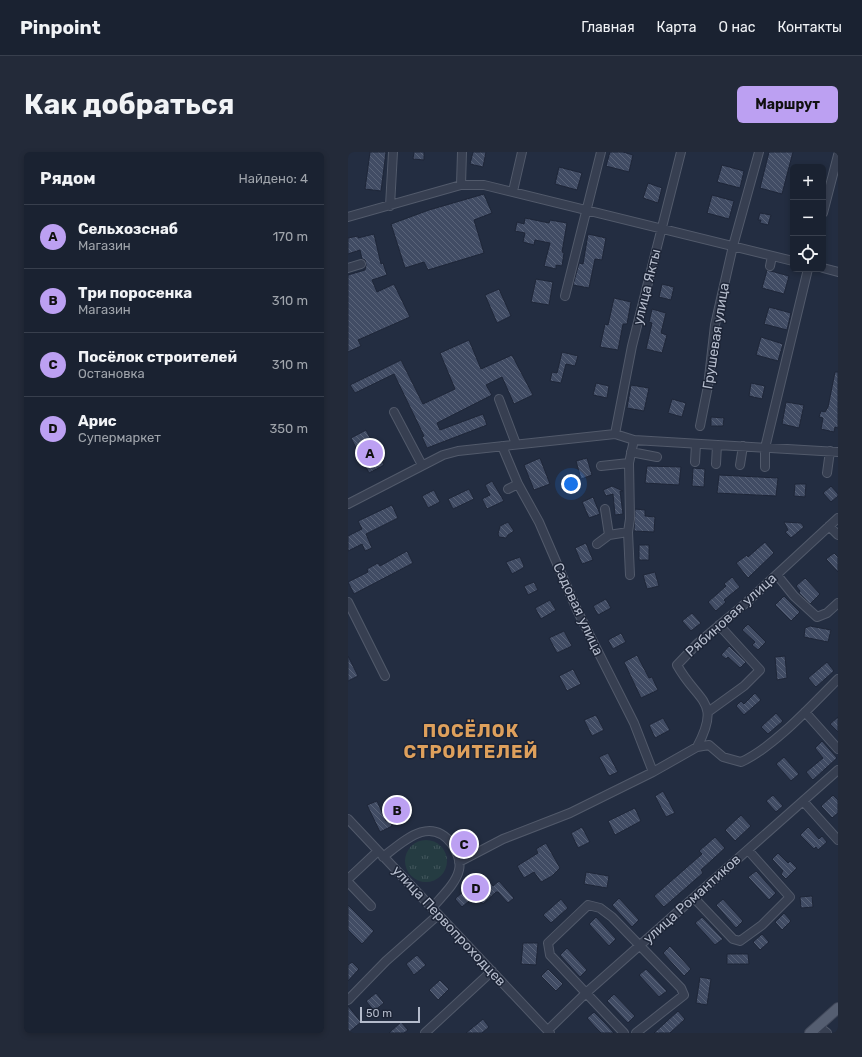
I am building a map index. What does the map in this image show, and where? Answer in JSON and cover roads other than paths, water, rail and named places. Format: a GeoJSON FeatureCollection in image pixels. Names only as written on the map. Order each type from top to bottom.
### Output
{"type":"FeatureCollection","features":[{"type":"Feature","properties":{"kind":"main road"},"geometry":{"type":"LineString","coordinates":[[814,1030],[838,1008]]}},
{"type":"Feature","properties":{"kind":"street"},"geometry":{"type":"LineString","coordinates":[[390,206],[393,152]]}},
{"type":"Feature","properties":{"kind":"street"},"geometry":{"type":"LineString","coordinates":[[461,185],[462,152]]}},
{"type":"Feature","properties":{"kind":"street"},"geometry":{"type":"LineString","coordinates":[[513,191],[522,152]]}},
{"type":"Feature","properties":{"kind":"street"},"geometry":{"type":"LineString","coordinates":[[565,296],[601,152]]}},
{"type":"Feature","properties":{"kind":"street","name":"улица Якты"},"geometry":{"type":"LineString","coordinates":[[615,434],[632,346],[681,152]]}},
{"type":"Feature","properties":{"kind":"street"},"geometry":{"type":"LineString","coordinates":[[733,246],[759,152]]}},
{"type":"Feature","properties":{"kind":"street"},"geometry":{"type":"LineString","coordinates":[[826,201],[838,155]]}},
{"type":"Feature","properties":{"kind":"street"},"geometry":{"type":"LineString","coordinates":[[348,217],[461,185],[484,185],[587,209],[661,229],[790,260]]}},
{"type":"Feature","properties":{"kind":"street","name":"Грушевая улица"},"geometry":{"type":"LineString","coordinates":[[700,426],[708,386],[715,325],[733,246]]}},
{"type":"Feature","properties":{"kind":"street"},"geometry":{"type":"LineString","coordinates":[[770,266],[772,256]]}},
{"type":"Feature","properties":{"kind":"street"},"geometry":{"type":"LineString","coordinates":[[348,268],[361,264]]}},
{"type":"Feature","properties":{"kind":"street"},"geometry":{"type":"LineString","coordinates":[[826,269],[838,272]]}},
{"type":"Feature","properties":{"kind":"street"},"geometry":{"type":"LineString","coordinates":[[765,467],[765,448],[807,272]]}},
{"type":"Feature","properties":{"kind":"street"},"geometry":{"type":"LineString","coordinates":[[498,399],[516,444]]}},
{"type":"Feature","properties":{"kind":"street"},"geometry":{"type":"LineString","coordinates":[[394,412],[422,465]]}},
{"type":"Feature","properties":{"kind":"street"},"geometry":{"type":"LineString","coordinates":[[350,503],[400,478],[422,465],[458,451],[615,434],[634,440],[834,452],[827,473]]}},
{"type":"Feature","properties":{"kind":"street"},"geometry":{"type":"LineString","coordinates":[[630,575],[628,532],[630,519],[629,463],[634,440]]}},
{"type":"Feature","properties":{"kind":"street"},"geometry":{"type":"LineString","coordinates":[[695,462],[696,444]]}},
{"type":"Feature","properties":{"kind":"street"},"geometry":{"type":"LineString","coordinates":[[716,464],[718,445]]}},
{"type":"Feature","properties":{"kind":"street","name":"Садовая улица"},"geometry":{"type":"LineString","coordinates":[[502,446],[518,484],[539,522],[577,610],[634,723],[653,772]]}},
{"type":"Feature","properties":{"kind":"street"},"geometry":{"type":"LineString","coordinates":[[740,465],[743,446]]}},
{"type":"Feature","properties":{"kind":"street"},"geometry":{"type":"LineString","coordinates":[[631,452],[657,457]]}},
{"type":"Feature","properties":{"kind":"street"},"geometry":{"type":"LineString","coordinates":[[601,466],[629,463]]}},
{"type":"Feature","properties":{"kind":"street"},"geometry":{"type":"LineString","coordinates":[[508,489],[518,484]]}},
{"type":"Feature","properties":{"kind":"street"},"geometry":{"type":"LineString","coordinates":[[605,509],[609,536]]}},
{"type":"Feature","properties":{"kind":"street","name":"Рябиновая улица"},"geometry":{"type":"LineString","coordinates":[[708,712],[707,704],[686,680],[678,664],[698,643],[776,575],[838,518]]}},
{"type":"Feature","properties":{"kind":"street"},"geometry":{"type":"LineString","coordinates":[[830,526],[838,535]]}},
{"type":"Feature","properties":{"kind":"street"},"geometry":{"type":"LineString","coordinates":[[597,544],[609,536],[628,532]]}},
{"type":"Feature","properties":{"kind":"street"},"geometry":{"type":"LineString","coordinates":[[776,575],[794,596],[817,617],[827,613],[838,604]]}},
{"type":"Feature","properties":{"kind":"street"},"geometry":{"type":"LineString","coordinates":[[348,602],[385,676]]}},
{"type":"Feature","properties":{"kind":"street"},"geometry":{"type":"LineString","coordinates":[[696,747],[705,732],[708,712],[744,686],[760,670],[719,625]]}},
{"type":"Feature","properties":{"kind":"street"},"geometry":{"type":"LineString","coordinates":[[459,862],[504,839],[570,813],[653,772],[696,747],[709,745],[723,757],[741,762],[755,756],[805,712],[838,680]]}},
{"type":"Feature","properties":{"kind":"street"},"geometry":{"type":"LineString","coordinates":[[805,712],[838,749]]}},
{"type":"Feature","properties":{"kind":"street","name":"улица Романтиков"},"geometry":{"type":"LineString","coordinates":[[549,1032],[587,992],[838,770]]}},
{"type":"Feature","properties":{"kind":"street"},"geometry":{"type":"LineString","coordinates":[[803,801],[838,840]]}},
{"type":"Feature","properties":{"kind":"street","name":"улица Первопроходцев"},"geometry":{"type":"LineString","coordinates":[[348,819],[549,1032]]}},
{"type":"Feature","properties":{"kind":"street"},"geometry":{"type":"LineString","coordinates":[[371,906],[348,880],[380,854],[416,834],[425,831],[442,834],[455,849],[459,862],[459,871],[454,881],[432,908]]}},
{"type":"Feature","properties":{"kind":"street"},"geometry":{"type":"LineString","coordinates":[[694,898],[733,939],[740,941],[762,925],[790,897],[748,850]]}},
{"type":"Feature","properties":{"kind":"street"},"geometry":{"type":"LineString","coordinates":[[624,1033],[587,992],[550,955],[548,943],[588,906],[600,908],[641,945],[672,976],[681,988],[684,995],[636,1033]]}},
{"type":"Feature","properties":{"kind":"street"},"geometry":{"type":"LineString","coordinates":[[348,1000],[386,961],[438,915]]}},
{"type":"Feature","properties":{"kind":"street"},"geometry":{"type":"LineString","coordinates":[[429,1032],[492,971]]}},
{"type":"Feature","properties":{"kind":"street"},"geometry":{"type":"LineString","coordinates":[[814,1030],[827,1033]]}},
{"type":"Feature","properties":{"kind":"place","name":"Сельхозснаб"},"geometry":{"type":"Point","coordinates":[370,453]}},
{"type":"Feature","properties":{"kind":"place","name":"Три поросенка"},"geometry":{"type":"Point","coordinates":[397,810]}},
{"type":"Feature","properties":{"kind":"place","name":"Посёлок строителей"},"geometry":{"type":"Point","coordinates":[464,844]}},
{"type":"Feature","properties":{"kind":"place","name":"Арис"},"geometry":{"type":"Point","coordinates":[476,888]}},
{"type":"Feature","properties":{"kind":"district","name":"ПОСЁЛОК СТРОИТЕЛЕЙ"},"geometry":{"type":"Point","coordinates":[471,741]}}]}
